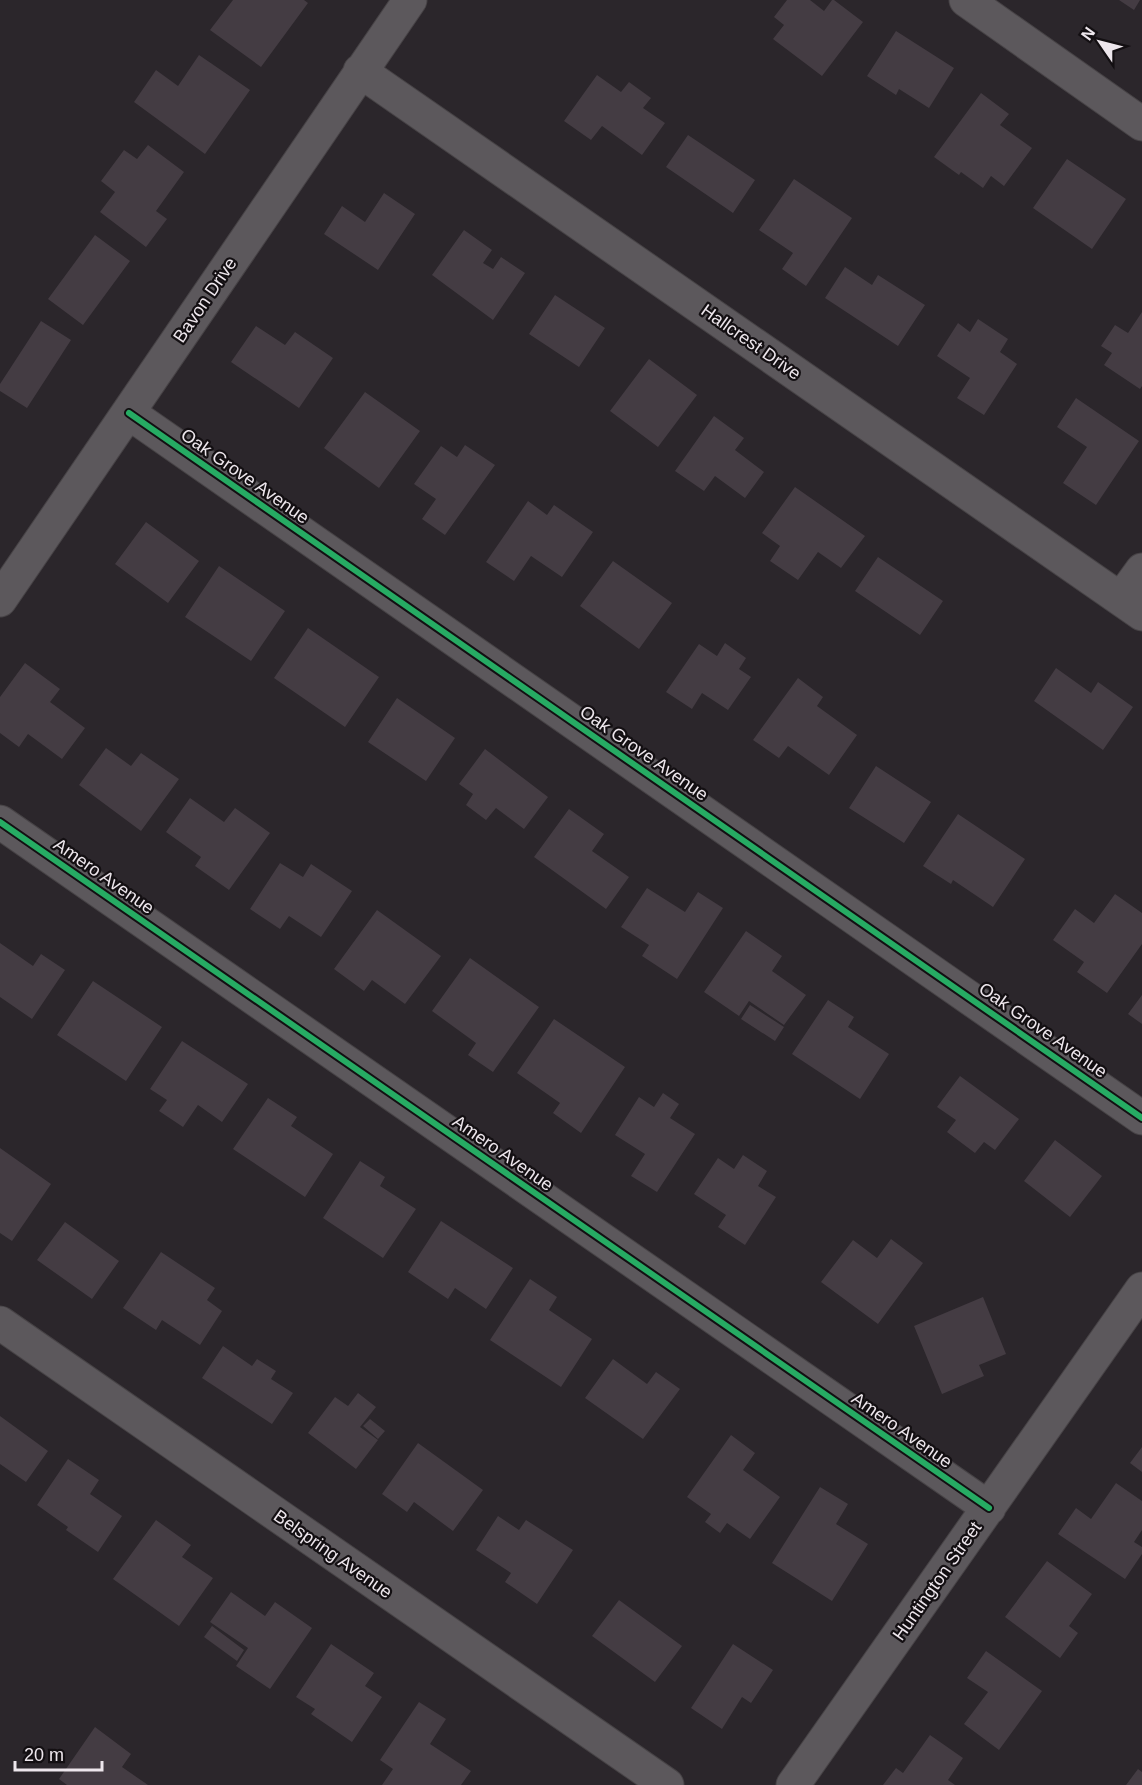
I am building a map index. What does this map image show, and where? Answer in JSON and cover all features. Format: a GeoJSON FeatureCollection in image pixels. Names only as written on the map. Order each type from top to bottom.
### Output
{"type":"FeatureCollection","features":[{"type":"Feature","properties":{"kind":"street","name":"Bavon Drive"},"geometry":{"type":"LineString","coordinates":[[0,600],[410,0]]}},
{"type":"Feature","properties":{"kind":"street"},"geometry":{"type":"LineString","coordinates":[[966,0],[1142,124]]}},
{"type":"Feature","properties":{"kind":"street","name":"Hallcrest Drive"},"geometry":{"type":"LineString","coordinates":[[360,71],[1132,606]]}},
{"type":"Feature","properties":{"kind":"street","name":"Oak Grove Avenue"},"geometry":{"type":"LineString","coordinates":[[129,413],[1142,1118]]}},
{"type":"Feature","properties":{"kind":"street"},"geometry":{"type":"LineString","coordinates":[[1132,606],[1142,570]]}},
{"type":"Feature","properties":{"kind":"street","name":"Amero Avenue"},"geometry":{"type":"LineString","coordinates":[[0,822],[989,1508]]}},
{"type":"Feature","properties":{"kind":"street","name":"Huntington Street"},"geometry":{"type":"LineString","coordinates":[[793,1785],[1142,1289]]}},
{"type":"Feature","properties":{"kind":"street","name":"Belspring Avenue"},"geometry":{"type":"LineString","coordinates":[[0,1323],[667,1785]]}},
{"type":"Feature","properties":{"kind":"building"},"geometry":{"type":"Polygon","coordinates":[[[233,0],[304,0],[308,3],[261,67],[210,30],[233,0]]]}},
{"type":"Feature","properties":{"kind":"building"},"geometry":{"type":"Polygon","coordinates":[[[787,0],[810,0],[824,11],[834,0],[863,22],[822,76],[773,39],[784,25],[774,17],[787,0]]]}},
{"type":"Feature","properties":{"kind":"building"},"geometry":{"type":"Polygon","coordinates":[[[1119,0],[1140,0],[1134,10],[1119,0]]]}},
{"type":"Feature","properties":{"kind":"building"},"geometry":{"type":"Polygon","coordinates":[[[896,31],[954,68],[929,108],[899,89],[896,95],[867,76],[896,31]]]}},
{"type":"Feature","properties":{"kind":"building"},"geometry":{"type":"Polygon","coordinates":[[[199,55],[250,90],[205,154],[134,102],[156,70],[178,86],[199,55]]]}},
{"type":"Feature","properties":{"kind":"building"},"geometry":{"type":"Polygon","coordinates":[[[597,75],[621,92],[629,82],[651,98],[643,108],[665,123],[642,155],[602,126],[591,140],[564,121],[597,75]]]}},
{"type":"Feature","properties":{"kind":"building"},"geometry":{"type":"Polygon","coordinates":[[[981,93],[1009,114],[1000,125],[1032,148],[1004,186],[991,176],[983,188],[961,172],[959,175],[934,157],[981,93]]]}},
{"type":"Feature","properties":{"kind":"building"},"geometry":{"type":"Polygon","coordinates":[[[688,135],[755,180],[733,213],[666,167],[688,135]]]}},
{"type":"Feature","properties":{"kind":"building"},"geometry":{"type":"Polygon","coordinates":[[[148,145],[184,172],[156,211],[167,219],[146,247],[100,212],[115,192],[101,181],[124,150],[137,159],[148,145]]]}},
{"type":"Feature","properties":{"kind":"building"},"geometry":{"type":"Polygon","coordinates":[[[1067,159],[1126,199],[1092,249],[1033,208],[1067,159]]]}},
{"type":"Feature","properties":{"kind":"building"},"geometry":{"type":"Polygon","coordinates":[[[794,179],[852,218],[806,286],[782,269],[793,253],[759,230],[794,179]]]}},
{"type":"Feature","properties":{"kind":"building"},"geometry":{"type":"Polygon","coordinates":[[[384,193],[415,214],[378,270],[324,234],[342,206],[365,222],[384,193]]]}},
{"type":"Feature","properties":{"kind":"building"},"geometry":{"type":"Polygon","coordinates":[[[464,230],[492,250],[483,263],[493,269],[501,257],[525,273],[493,320],[432,275],[464,230]]]}},
{"type":"Feature","properties":{"kind":"building"},"geometry":{"type":"Polygon","coordinates":[[[95,235],[130,261],[83,325],[48,299],[95,235]]]}},
{"type":"Feature","properties":{"kind":"building"},"geometry":{"type":"Polygon","coordinates":[[[845,267],[872,285],[878,275],[925,305],[898,346],[825,298],[845,267]]]}},
{"type":"Feature","properties":{"kind":"building"},"geometry":{"type":"Polygon","coordinates":[[[555,295],[605,328],[579,367],[529,334],[555,295]]]}},
{"type":"Feature","properties":{"kind":"building"},"geometry":{"type":"Polygon","coordinates":[[[1142,312],[1142,386],[1140,389],[1104,365],[1112,353],[1101,346],[1115,325],[1128,333],[1142,312]]]}},
{"type":"Feature","properties":{"kind":"building"},"geometry":{"type":"Polygon","coordinates":[[[978,319],[1008,339],[1000,352],[1017,364],[984,415],[957,398],[970,378],[937,356],[958,323],[970,332],[978,319]]]}},
{"type":"Feature","properties":{"kind":"building"},"geometry":{"type":"Polygon","coordinates":[[[41,321],[71,340],[27,408],[0,391],[0,384],[41,321]]]}},
{"type":"Feature","properties":{"kind":"building"},"geometry":{"type":"Polygon","coordinates":[[[256,326],[285,345],[295,332],[333,358],[299,408],[231,362],[256,326]]]}},
{"type":"Feature","properties":{"kind":"building"},"geometry":{"type":"Polygon","coordinates":[[[649,359],[697,395],[658,447],[610,411],[649,359]]]}},
{"type":"Feature","properties":{"kind":"building"},"geometry":{"type":"Polygon","coordinates":[[[365,392],[420,431],[379,488],[324,448],[365,392]]]}},
{"type":"Feature","properties":{"kind":"building"},"geometry":{"type":"Polygon","coordinates":[[[1076,398],[1139,441],[1096,505],[1063,483],[1087,447],[1057,427],[1076,398]]]}},
{"type":"Feature","properties":{"kind":"building"},"geometry":{"type":"Polygon","coordinates":[[[714,416],[744,438],[735,450],[764,472],[745,498],[715,476],[704,491],[675,471],[714,416]]]}},
{"type":"Feature","properties":{"kind":"building"},"geometry":{"type":"Polygon","coordinates":[[[465,445],[495,465],[445,535],[422,519],[436,499],[414,484],[441,446],[457,457],[465,445]]]}},
{"type":"Feature","properties":{"kind":"building"},"geometry":{"type":"Polygon","coordinates":[[[795,487],[865,536],[841,568],[818,552],[798,580],[770,561],[780,546],[762,533],[795,487]]]}},
{"type":"Feature","properties":{"kind":"building"},"geometry":{"type":"Polygon","coordinates":[[[528,501],[547,515],[554,505],[593,532],[562,577],[531,556],[514,581],[486,562],[528,501]]]}},
{"type":"Feature","properties":{"kind":"building"},"geometry":{"type":"Polygon","coordinates":[[[146,522],[199,561],[168,603],[115,564],[146,522]]]}},
{"type":"Feature","properties":{"kind":"building"},"geometry":{"type":"Polygon","coordinates":[[[878,557],[943,601],[920,635],[855,591],[878,557]]]}},
{"type":"Feature","properties":{"kind":"building"},"geometry":{"type":"Polygon","coordinates":[[[613,561],[672,603],[639,649],[580,606],[613,561]]]}},
{"type":"Feature","properties":{"kind":"building"},"geometry":{"type":"Polygon","coordinates":[[[219,566],[285,611],[251,661],[185,617],[219,566]]]}},
{"type":"Feature","properties":{"kind":"building"},"geometry":{"type":"Polygon","coordinates":[[[308,628],[379,677],[345,727],[274,678],[308,628]]]}},
{"type":"Feature","properties":{"kind":"building"},"geometry":{"type":"Polygon","coordinates":[[[725,643],[746,658],[739,669],[751,677],[728,710],[702,693],[692,709],[666,692],[699,644],[717,656],[725,643]]]}},
{"type":"Feature","properties":{"kind":"building"},"geometry":{"type":"Polygon","coordinates":[[[25,663],[60,689],[50,702],[85,728],[62,759],[28,734],[19,747],[0,733],[0,697],[25,663]]]}},
{"type":"Feature","properties":{"kind":"building"},"geometry":{"type":"Polygon","coordinates":[[[1056,668],[1091,693],[1098,682],[1133,707],[1103,750],[1034,701],[1056,668]]]}},
{"type":"Feature","properties":{"kind":"building"},"geometry":{"type":"Polygon","coordinates":[[[798,678],[823,697],[817,706],[857,735],[829,775],[788,746],[779,758],[753,740],[798,678]]]}},
{"type":"Feature","properties":{"kind":"building"},"geometry":{"type":"Polygon","coordinates":[[[397,698],[455,738],[426,781],[368,742],[397,698]]]}},
{"type":"Feature","properties":{"kind":"building"},"geometry":{"type":"Polygon","coordinates":[[[106,748],[131,766],[141,753],[179,779],[141,831],[79,785],[106,748]]]}},
{"type":"Feature","properties":{"kind":"building"},"geometry":{"type":"Polygon","coordinates":[[[485,749],[548,797],[524,829],[496,808],[486,820],[466,805],[473,794],[459,784],[485,749]]]}},
{"type":"Feature","properties":{"kind":"building"},"geometry":{"type":"Polygon","coordinates":[[[876,766],[931,802],[904,843],[849,808],[876,766]]]}},
{"type":"Feature","properties":{"kind":"building"},"geometry":{"type":"Polygon","coordinates":[[[190,798],[224,822],[235,808],[270,833],[229,890],[195,866],[201,857],[166,832],[190,798]]]}},
{"type":"Feature","properties":{"kind":"building"},"geometry":{"type":"Polygon","coordinates":[[[569,809],[604,834],[592,851],[629,877],[606,909],[534,857],[569,809]]]}},
{"type":"Feature","properties":{"kind":"building"},"geometry":{"type":"Polygon","coordinates":[[[958,814],[1025,859],[993,907],[953,880],[951,884],[923,866],[958,814]]]}},
{"type":"Feature","properties":{"kind":"building"},"geometry":{"type":"Polygon","coordinates":[[[280,863],[303,877],[311,864],[352,891],[321,937],[289,916],[280,929],[250,909],[280,863]]]}},
{"type":"Feature","properties":{"kind":"building"},"geometry":{"type":"Polygon","coordinates":[[[647,888],[685,912],[698,892],[723,908],[677,979],[642,956],[649,945],[621,927],[647,888]]]}},
{"type":"Feature","properties":{"kind":"building"},"geometry":{"type":"Polygon","coordinates":[[[1115,894],[1142,913],[1142,944],[1107,993],[1077,972],[1084,962],[1053,940],[1075,909],[1094,923],[1115,894]]]}},
{"type":"Feature","properties":{"kind":"building"},"geometry":{"type":"Polygon","coordinates":[[[377,910],[441,956],[405,1004],[372,980],[364,991],[334,969],[377,910]]]}},
{"type":"Feature","properties":{"kind":"building"},"geometry":{"type":"Polygon","coordinates":[[[746,931],[782,956],[772,971],[806,995],[784,1025],[749,1001],[739,1016],[704,992],[746,931]]]}},
{"type":"Feature","properties":{"kind":"building"},"geometry":{"type":"Polygon","coordinates":[[[0,943],[33,966],[41,954],[65,970],[32,1019],[0,997],[0,943]]]}},
{"type":"Feature","properties":{"kind":"building"},"geometry":{"type":"Polygon","coordinates":[[[470,958],[539,1007],[493,1072],[468,1055],[476,1043],[432,1011],[470,958]]]}},
{"type":"Feature","properties":{"kind":"building"},"geometry":{"type":"Polygon","coordinates":[[[93,981],[162,1027],[126,1081],[57,1035],[93,981]]]}},
{"type":"Feature","properties":{"kind":"building"},"geometry":{"type":"Polygon","coordinates":[[[1142,995],[1142,1024],[1128,1014],[1142,995]]]}},
{"type":"Feature","properties":{"kind":"building"},"geometry":{"type":"Polygon","coordinates":[[[828,1000],[854,1017],[848,1027],[889,1054],[860,1099],[792,1054],[828,1000]]]}},
{"type":"Feature","properties":{"kind":"building"},"geometry":{"type":"Polygon","coordinates":[[[750,1005],[784,1027],[775,1041],[741,1019],[750,1005]]]}},
{"type":"Feature","properties":{"kind":"building"},"geometry":{"type":"Polygon","coordinates":[[[554,1019],[625,1067],[581,1133],[553,1113],[560,1103],[517,1073],[554,1019]]]}},
{"type":"Feature","properties":{"kind":"building"},"geometry":{"type":"Polygon","coordinates":[[[182,1041],[248,1084],[222,1122],[198,1105],[183,1127],[159,1111],[167,1100],[150,1089],[182,1041]]]}},
{"type":"Feature","properties":{"kind":"building"},"geometry":{"type":"Polygon","coordinates":[[[960,1076],[1019,1119],[995,1150],[984,1142],[975,1153],[947,1132],[956,1120],[937,1107],[960,1076]]]}},
{"type":"Feature","properties":{"kind":"building"},"geometry":{"type":"Polygon","coordinates":[[[663,1093],[679,1104],[670,1118],[695,1134],[657,1192],[631,1176],[645,1154],[615,1135],[639,1097],[654,1107],[663,1093]]]}},
{"type":"Feature","properties":{"kind":"building"},"geometry":{"type":"Polygon","coordinates":[[[268,1098],[297,1117],[291,1126],[333,1154],[305,1197],[233,1149],[268,1098]]]}},
{"type":"Feature","properties":{"kind":"building"},"geometry":{"type":"Polygon","coordinates":[[[1055,1140],[1102,1176],[1070,1217],[1024,1181],[1055,1140]]]}},
{"type":"Feature","properties":{"kind":"building"},"geometry":{"type":"Polygon","coordinates":[[[0,1148],[51,1184],[12,1241],[0,1233],[0,1148]]]}},
{"type":"Feature","properties":{"kind":"building"},"geometry":{"type":"Polygon","coordinates":[[[743,1155],[767,1171],[758,1186],[776,1197],[745,1245],[718,1227],[726,1215],[694,1194],[718,1158],[734,1169],[743,1155]]]}},
{"type":"Feature","properties":{"kind":"building"},"geometry":{"type":"Polygon","coordinates":[[[360,1161],[385,1177],[380,1186],[416,1209],[383,1258],[323,1218],[360,1161]]]}},
{"type":"Feature","properties":{"kind":"building"},"geometry":{"type":"Polygon","coordinates":[[[441,1221],[513,1268],[486,1309],[455,1288],[448,1299],[408,1272],[441,1221]]]}},
{"type":"Feature","properties":{"kind":"building"},"geometry":{"type":"Polygon","coordinates":[[[65,1222],[119,1261],[92,1299],[37,1260],[65,1222]]]}},
{"type":"Feature","properties":{"kind":"building"},"geometry":{"type":"Polygon","coordinates":[[[891,1239],[923,1263],[878,1324],[821,1282],[853,1240],[877,1258],[891,1239]]]}},
{"type":"Feature","properties":{"kind":"building"},"geometry":{"type":"Polygon","coordinates":[[[161,1252],[215,1288],[207,1300],[222,1311],[200,1345],[162,1320],[156,1330],[123,1308],[161,1252]]]}},
{"type":"Feature","properties":{"kind":"building"},"geometry":{"type":"Polygon","coordinates":[[[530,1279],[557,1297],[549,1310],[592,1339],[561,1387],[490,1340],[530,1279]]]}},
{"type":"Feature","properties":{"kind":"building"},"geometry":{"type":"Polygon","coordinates":[[[983,1297],[1006,1354],[979,1365],[984,1376],[942,1394],[914,1326],[983,1297]]]}},
{"type":"Feature","properties":{"kind":"building"},"geometry":{"type":"Polygon","coordinates":[[[223,1346],[252,1366],[257,1359],[276,1371],[271,1379],[293,1393],[272,1424],[202,1378],[223,1346]]]}},
{"type":"Feature","properties":{"kind":"building"},"geometry":{"type":"Polygon","coordinates":[[[613,1359],[647,1384],[656,1372],[680,1389],[643,1439],[585,1398],[613,1359]]]}},
{"type":"Feature","properties":{"kind":"building"},"geometry":{"type":"Polygon","coordinates":[[[358,1393],[376,1407],[360,1427],[378,1440],[356,1469],[308,1433],[335,1397],[348,1406],[358,1393]]]}},
{"type":"Feature","properties":{"kind":"building"},"geometry":{"type":"Polygon","coordinates":[[[0,1416],[48,1451],[26,1482],[0,1464],[0,1416]]]}},
{"type":"Feature","properties":{"kind":"building"},"geometry":{"type":"Polygon","coordinates":[[[370,1419],[385,1431],[378,1439],[363,1426],[370,1419]]]}},
{"type":"Feature","properties":{"kind":"building"},"geometry":{"type":"Polygon","coordinates":[[[731,1435],[755,1453],[743,1470],[780,1497],[750,1539],[727,1523],[720,1533],[705,1522],[711,1514],[687,1497],[731,1435]]]}},
{"type":"Feature","properties":{"kind":"building"},"geometry":{"type":"Polygon","coordinates":[[[418,1443],[483,1490],[453,1531],[414,1502],[407,1512],[382,1494],[418,1443]]]}},
{"type":"Feature","properties":{"kind":"building"},"geometry":{"type":"Polygon","coordinates":[[[1142,1447],[1142,1472],[1130,1463],[1142,1447]]]}},
{"type":"Feature","properties":{"kind":"building"},"geometry":{"type":"Polygon","coordinates":[[[68,1459],[99,1480],[90,1494],[122,1516],[98,1552],[66,1530],[68,1527],[37,1505],[68,1459]]]}},
{"type":"Feature","properties":{"kind":"building"},"geometry":{"type":"Polygon","coordinates":[[[1116,1483],[1142,1501],[1142,1530],[1134,1542],[1142,1547],[1142,1554],[1125,1579],[1058,1534],[1076,1508],[1091,1519],[1116,1483]]]}},
{"type":"Feature","properties":{"kind":"building"},"geometry":{"type":"Polygon","coordinates":[[[820,1487],[848,1504],[836,1524],[868,1544],[832,1601],[772,1563],[820,1487]]]}},
{"type":"Feature","properties":{"kind":"building"},"geometry":{"type":"Polygon","coordinates":[[[498,1516],[519,1530],[526,1520],[573,1550],[537,1604],[505,1582],[511,1573],[476,1550],[498,1516]]]}},
{"type":"Feature","properties":{"kind":"building"},"geometry":{"type":"Polygon","coordinates":[[[156,1520],[191,1545],[182,1557],[213,1578],[179,1626],[113,1579],[156,1520]]]}},
{"type":"Feature","properties":{"kind":"building"},"geometry":{"type":"Polygon","coordinates":[[[1047,1561],[1092,1594],[1069,1626],[1078,1633],[1060,1658],[1005,1617],[1047,1561]]]}},
{"type":"Feature","properties":{"kind":"building"},"geometry":{"type":"Polygon","coordinates":[[[231,1592],[265,1616],[275,1602],[312,1628],[270,1689],[236,1666],[248,1648],[210,1622],[231,1592]]]}},
{"type":"Feature","properties":{"kind":"building"},"geometry":{"type":"Polygon","coordinates":[[[619,1600],[682,1646],[655,1682],[592,1636],[619,1600]]]}},
{"type":"Feature","properties":{"kind":"building"},"geometry":{"type":"Polygon","coordinates":[[[212,1626],[244,1650],[237,1661],[204,1637],[212,1626]]]}},
{"type":"Feature","properties":{"kind":"building"},"geometry":{"type":"Polygon","coordinates":[[[331,1644],[374,1673],[365,1686],[382,1697],[352,1742],[311,1714],[315,1709],[296,1697],[331,1644]]]}},
{"type":"Feature","properties":{"kind":"building"},"geometry":{"type":"Polygon","coordinates":[[[733,1644],[773,1670],[751,1703],[742,1697],[722,1729],[691,1708],[733,1644]]]}},
{"type":"Feature","properties":{"kind":"building"},"geometry":{"type":"Polygon","coordinates":[[[986,1651],[1042,1691],[999,1750],[964,1724],[988,1692],[967,1678],[986,1651]]]}},
{"type":"Feature","properties":{"kind":"building"},"geometry":{"type":"Polygon","coordinates":[[[419,1702],[446,1719],[430,1744],[471,1771],[461,1785],[382,1785],[393,1769],[380,1760],[419,1702]]]}},
{"type":"Feature","properties":{"kind":"building"},"geometry":{"type":"Polygon","coordinates":[[[95,1727],[131,1754],[122,1767],[148,1785],[67,1785],[59,1779],[95,1727]]]}},
{"type":"Feature","properties":{"kind":"building"},"geometry":{"type":"Polygon","coordinates":[[[930,1735],[963,1758],[948,1780],[955,1785],[883,1785],[896,1768],[903,1773],[930,1735]]]}},
{"type":"Feature","properties":{"kind":"building"},"geometry":{"type":"Polygon","coordinates":[[[1138,1769],[1142,1772],[1142,1785],[1126,1785],[1138,1769]]]}},
{"type":"Feature","properties":{"kind":"cycle path"},"geometry":{"type":"LineString","coordinates":[[129,413],[1142,1118]]}},
{"type":"Feature","properties":{"kind":"cycle path"},"geometry":{"type":"LineString","coordinates":[[0,822],[989,1508]]}}]}
